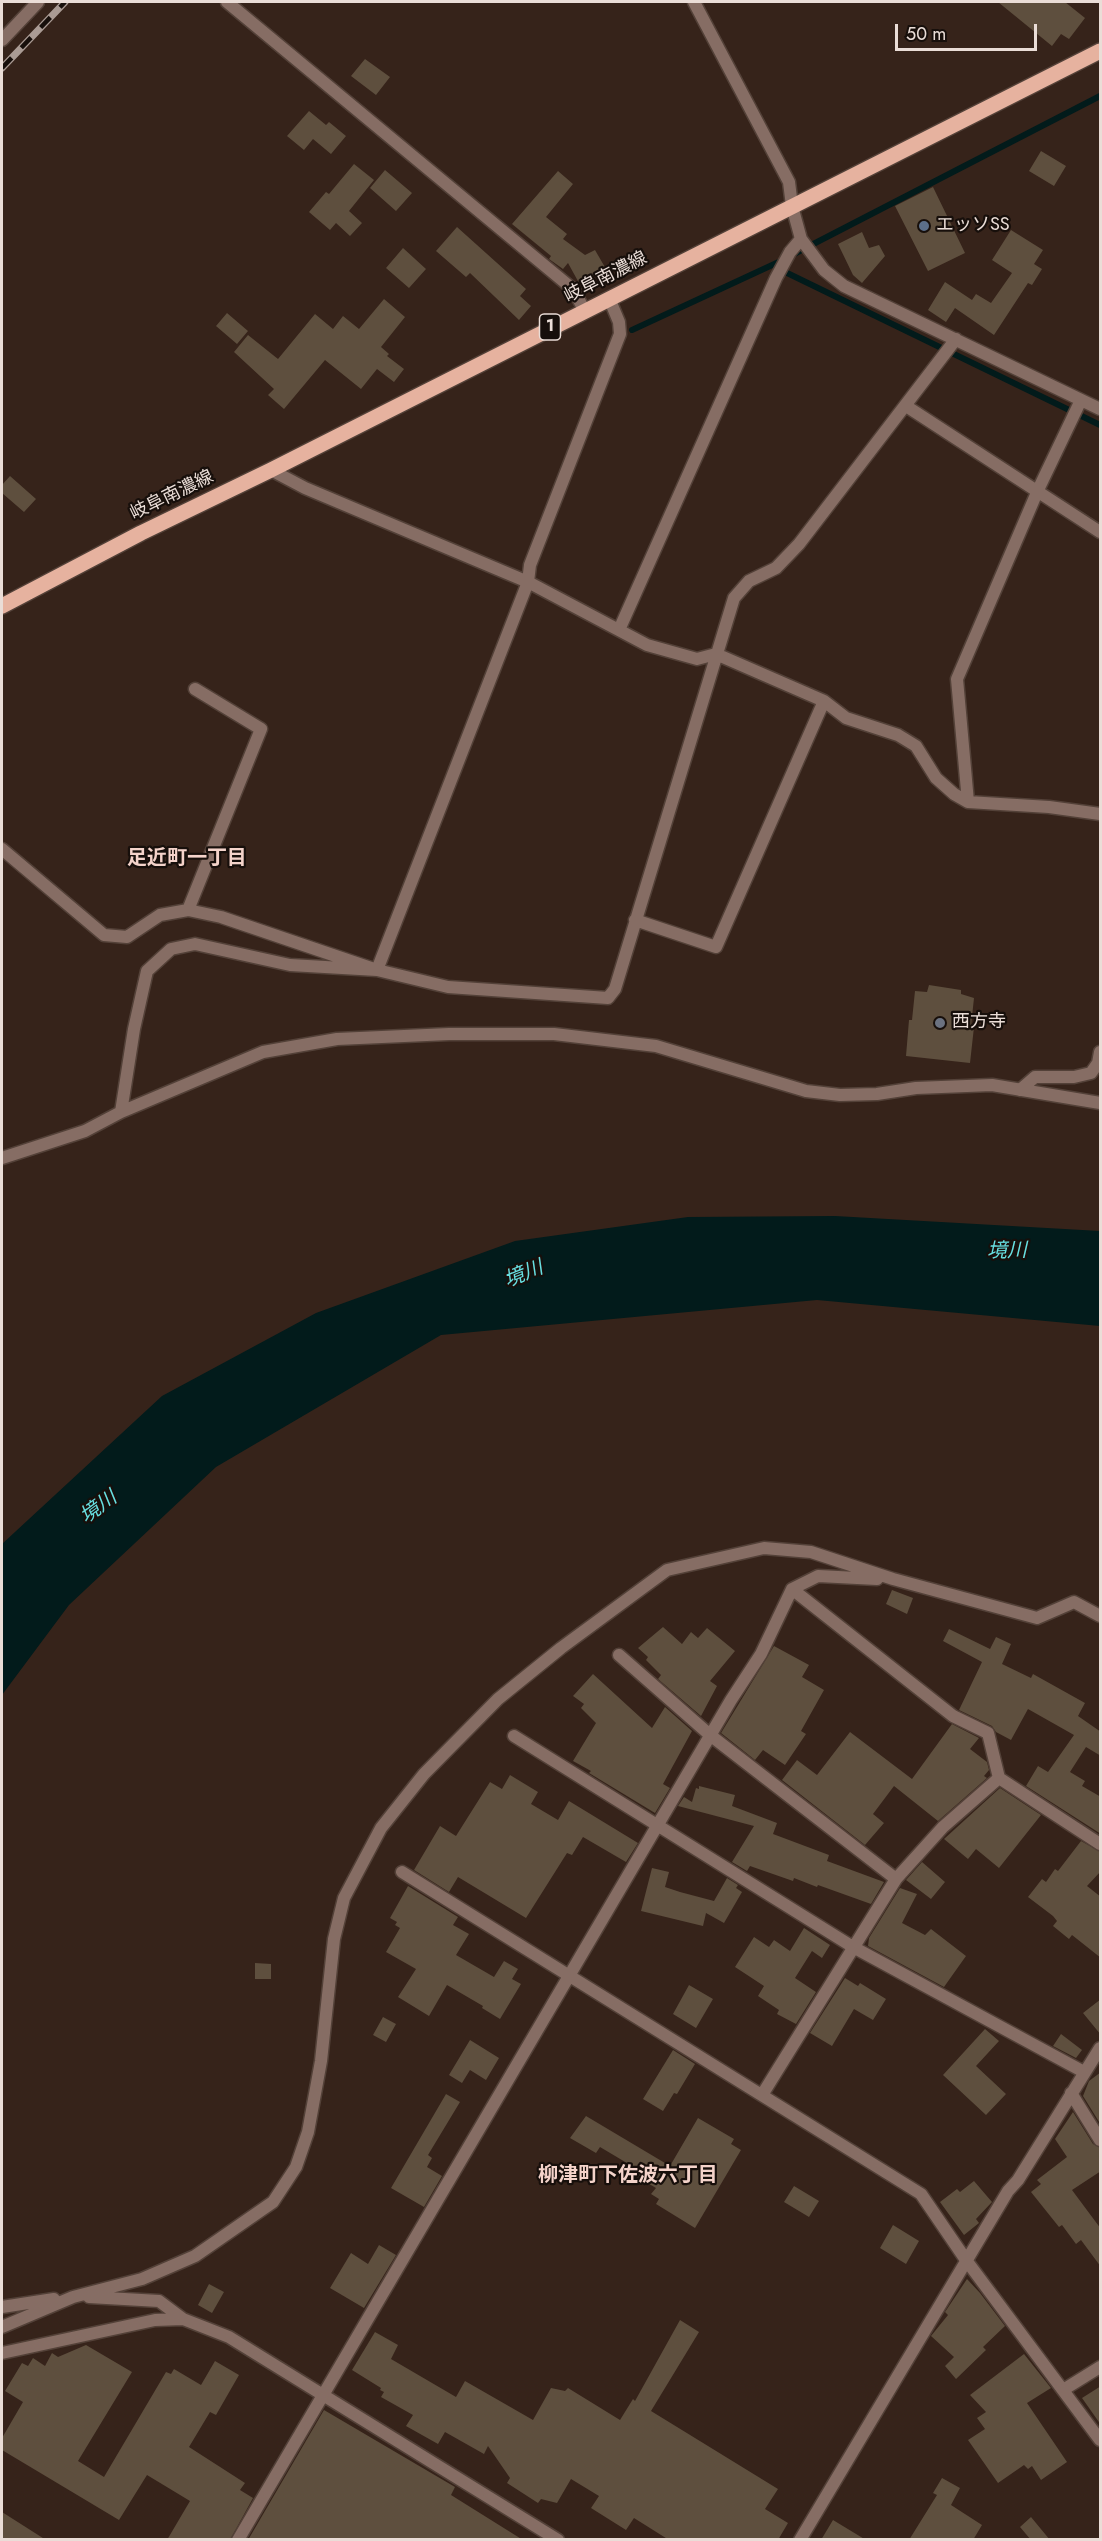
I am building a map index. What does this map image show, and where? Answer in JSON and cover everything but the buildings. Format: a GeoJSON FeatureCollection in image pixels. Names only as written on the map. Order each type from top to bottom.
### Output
{"type":"FeatureCollection","features":[{"type":"Feature","properties":{"kind":"main road","name":"岐阜南濃線"},"geometry":{"type":"LineString","coordinates":[[2,606],[141,533],[271,470],[1101,51]]}},
{"type":"Feature","properties":{"kind":"street"},"geometry":{"type":"LineString","coordinates":[[2,40],[38,2]]}},
{"type":"Feature","properties":{"kind":"street"},"geometry":{"type":"LineString","coordinates":[[227,2],[574,290],[584,310]]}},
{"type":"Feature","properties":{"kind":"street"},"geometry":{"type":"LineString","coordinates":[[694,2],[789,182],[792,206],[801,239],[824,270],[844,286],[1101,409]]}},
{"type":"Feature","properties":{"kind":"street"},"geometry":{"type":"LineString","coordinates":[[619,630],[776,278],[790,252],[801,239]]}},
{"type":"Feature","properties":{"kind":"street"},"geometry":{"type":"LineString","coordinates":[[377,970],[528,582],[530,566],[620,334],[619,322],[609,298]]}},
{"type":"Feature","properties":{"kind":"street"},"geometry":{"type":"LineString","coordinates":[[2,849],[104,935],[127,937],[160,915],[188,910],[221,917],[377,970],[448,987],[608,998],[615,989],[734,598],[749,581],[776,568],[799,544],[956,339]]}},
{"type":"Feature","properties":{"kind":"street"},"geometry":{"type":"LineString","coordinates":[[968,802],[957,679],[1038,490],[1081,400]]}},
{"type":"Feature","properties":{"kind":"street"},"geometry":{"type":"LineString","coordinates":[[906,406],[1101,532]]}},
{"type":"Feature","properties":{"kind":"street"},"geometry":{"type":"LineString","coordinates":[[271,470],[305,488],[528,582],[647,645],[697,659],[716,654],[824,701],[846,718],[898,735],[915,746],[936,778],[954,794],[968,802],[1050,807],[1101,814]]}},
{"type":"Feature","properties":{"kind":"street"},"geometry":{"type":"LineString","coordinates":[[188,910],[261,729],[195,689]]}},
{"type":"Feature","properties":{"kind":"street"},"geometry":{"type":"LineString","coordinates":[[635,921],[716,947],[824,701]]}},
{"type":"Feature","properties":{"kind":"street"},"geometry":{"type":"LineString","coordinates":[[121,1112],[134,1029],[147,971],[171,949],[195,944],[290,965],[377,970]]}},
{"type":"Feature","properties":{"kind":"street"},"geometry":{"type":"LineString","coordinates":[[2,1158],[85,1131],[121,1112],[263,1052],[337,1039],[449,1034],[554,1034],[656,1046],[806,1092],[840,1095],[877,1094],[956,1085],[992,1085],[1101,1103]]}},
{"type":"Feature","properties":{"kind":"street"},"geometry":{"type":"LineString","coordinates":[[1020,1090],[1035,1077],[1074,1077],[1091,1073],[1098,1063],[1101,1052]]}},
{"type":"Feature","properties":{"kind":"street"},"geometry":{"type":"LineString","coordinates":[[2,2307],[72,2296],[142,2279],[195,2256],[273,2202],[296,2168],[308,2132],[321,2061],[334,1939],[344,1898],[381,1828],[424,1774],[498,1699],[561,1648],[667,1569],[764,1548],[811,1552],[893,1579],[1037,1618],[1074,1602],[1101,1616]]}},
{"type":"Feature","properties":{"kind":"street"},"geometry":{"type":"LineString","coordinates":[[238,2540],[710,1735],[761,1654],[792,1589],[818,1576],[893,1579]]}},
{"type":"Feature","properties":{"kind":"street"},"geometry":{"type":"LineString","coordinates":[[792,1589],[953,1716],[988,1733],[999,1778],[1101,1844]]}},
{"type":"Feature","properties":{"kind":"street"},"geometry":{"type":"LineString","coordinates":[[619,1655],[710,1735],[896,1879]]}},
{"type":"Feature","properties":{"kind":"street"},"geometry":{"type":"LineString","coordinates":[[514,1736],[853,1947],[1084,2072]]}},
{"type":"Feature","properties":{"kind":"street"},"geometry":{"type":"LineString","coordinates":[[762,2095],[896,1879],[943,1827],[999,1778]]}},
{"type":"Feature","properties":{"kind":"street"},"geometry":{"type":"LineString","coordinates":[[402,1872],[921,2194],[966,2260],[1101,2440]]}},
{"type":"Feature","properties":{"kind":"street"},"geometry":{"type":"LineString","coordinates":[[800,2540],[966,2260],[1101,2048]]}},
{"type":"Feature","properties":{"kind":"street"},"geometry":{"type":"LineString","coordinates":[[1071,2093],[1101,2140]]}},
{"type":"Feature","properties":{"kind":"street"},"geometry":{"type":"LineString","coordinates":[[2,2327],[72,2296],[159,2301],[183,2319],[229,2337],[558,2540]]}},
{"type":"Feature","properties":{"kind":"street"},"geometry":{"type":"LineString","coordinates":[[2,2353],[155,2320],[183,2319]]}},
{"type":"Feature","properties":{"kind":"street"},"geometry":{"type":"LineString","coordinates":[[1063,2390],[1101,2367]]}},
{"type":"Feature","properties":{"kind":"water","name":"境川"},"geometry":{"type":"Polygon","coordinates":[[[835,1216],[1100,1231],[1100,1326],[817,1300],[441,1335],[216,1467],[69,1605],[2,1695],[2,1544],[162,1396],[316,1313],[515,1241],[688,1217],[835,1216]]]}},
{"type":"Feature","properties":{"kind":"waterway"},"geometry":{"type":"LineString","coordinates":[[792,255],[1100,96]]}},
{"type":"Feature","properties":{"kind":"waterway"},"geometry":{"type":"LineString","coordinates":[[632,330],[783,260]]}},
{"type":"Feature","properties":{"kind":"waterway"},"geometry":{"type":"LineString","coordinates":[[781,270],[1100,425]]}},
{"type":"Feature","properties":{"kind":"railway"},"geometry":{"type":"LineString","coordinates":[[2,68],[65,2]]}},
{"type":"Feature","properties":{"kind":"place","name":"エッソSS"},"geometry":{"type":"Point","coordinates":[924,226]}},
{"type":"Feature","properties":{"kind":"place","name":"西方寺"},"geometry":{"type":"Point","coordinates":[940,1023]}},
{"type":"Feature","properties":{"kind":"district","name":"足近町一丁目"},"geometry":{"type":"Point","coordinates":[187,859]}},
{"type":"Feature","properties":{"kind":"district","name":"柳津町下佐波六丁目"},"geometry":{"type":"Point","coordinates":[628,2176]}}]}
